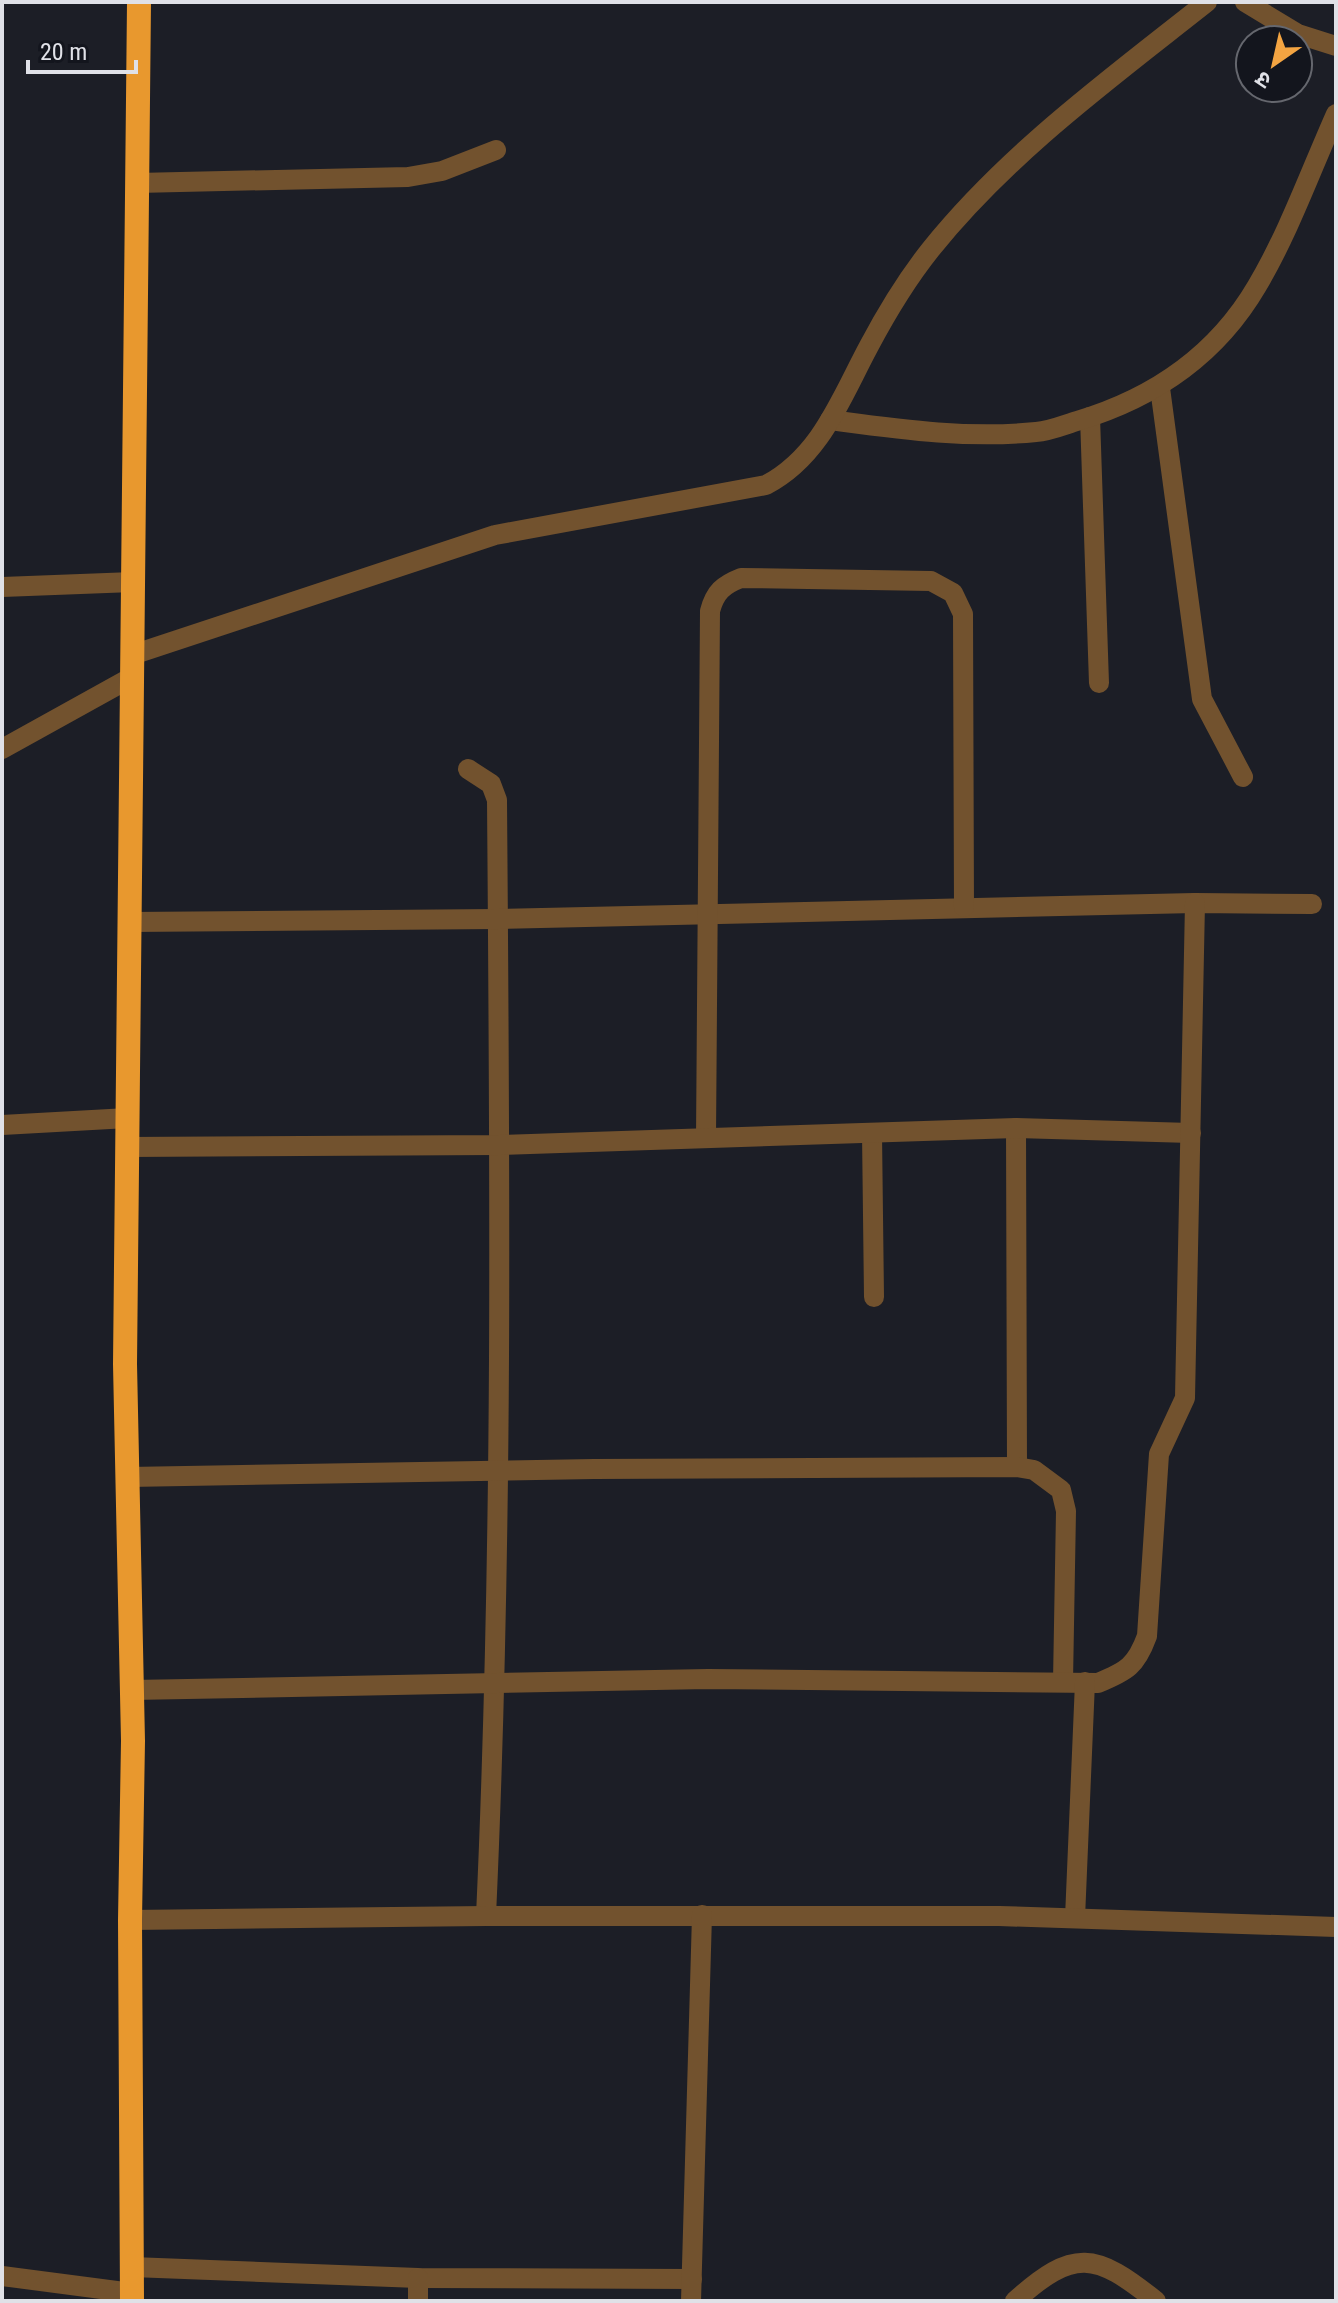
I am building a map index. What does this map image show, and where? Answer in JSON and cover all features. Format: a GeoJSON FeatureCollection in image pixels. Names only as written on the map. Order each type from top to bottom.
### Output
{"type":"FeatureCollection","features":[{"type":"Feature","properties":{"kind":"highway"},"geometry":{"type":"LineString","coordinates":[[132,2297],[132,1690],[127,1147],[139,2]]}},
{"type":"Feature","properties":{"kind":"street"},"geometry":{"type":"LineString","coordinates":[[2,749],[132,666],[495,535],[766,485],[803,461],[830,420],[897,297],[974,201],[1092,93],[1207,2]]}},
{"type":"Feature","properties":{"kind":"street"},"geometry":{"type":"LineString","coordinates":[[1245,2],[1298,34],[1336,46]]}},
{"type":"Feature","properties":{"kind":"street"},"geometry":{"type":"LineString","coordinates":[[830,420],[916,432],[979,435],[1040,432],[1090,417],[1160,388],[1234,321],[1259,284],[1336,114]]}},
{"type":"Feature","properties":{"kind":"street"},"geometry":{"type":"LineString","coordinates":[[137,183],[408,177],[442,171],[496,150]]}},
{"type":"Feature","properties":{"kind":"street"},"geometry":{"type":"LineString","coordinates":[[1160,388],[1202,699],[1243,777]]}},
{"type":"Feature","properties":{"kind":"street"},"geometry":{"type":"LineString","coordinates":[[1090,417],[1099,683]]}},
{"type":"Feature","properties":{"kind":"street"},"geometry":{"type":"LineString","coordinates":[[706,1138],[710,611],[717,592],[741,578],[931,581],[953,593],[963,614],[964,907]]}},
{"type":"Feature","properties":{"kind":"street"},"geometry":{"type":"LineString","coordinates":[[2,587],[133,582]]}},
{"type":"Feature","properties":{"kind":"street"},"geometry":{"type":"LineString","coordinates":[[468,769],[491,784],[497,800],[500,1471],[497,1681],[486,1916]]}},
{"type":"Feature","properties":{"kind":"street"},"geometry":{"type":"LineString","coordinates":[[130,922],[498,919],[1195,903],[1312,904]]}},
{"type":"Feature","properties":{"kind":"street"},"geometry":{"type":"LineString","coordinates":[[132,1690],[708,1679],[1098,1683],[1121,1674],[1139,1659],[1147,1636],[1159,1454],[1185,1398],[1195,903]]}},
{"type":"Feature","properties":{"kind":"street"},"geometry":{"type":"LineString","coordinates":[[2,1125],[128,1118]]}},
{"type":"Feature","properties":{"kind":"street"},"geometry":{"type":"LineString","coordinates":[[127,1147],[499,1145],[1016,1128],[1191,1133]]}},
{"type":"Feature","properties":{"kind":"street"},"geometry":{"type":"LineString","coordinates":[[1016,1128],[1017,1467]]}},
{"type":"Feature","properties":{"kind":"street"},"geometry":{"type":"LineString","coordinates":[[872,1133],[874,1297]]}},
{"type":"Feature","properties":{"kind":"street"},"geometry":{"type":"LineString","coordinates":[[128,1477],[1017,1467],[1048,1478],[1061,1490],[1066,1511],[1063,1682]]}},
{"type":"Feature","properties":{"kind":"street"},"geometry":{"type":"LineString","coordinates":[[1075,1918],[1085,1682]]}},
{"type":"Feature","properties":{"kind":"street"},"geometry":{"type":"LineString","coordinates":[[691,2301],[702,1915]]}},
{"type":"Feature","properties":{"kind":"street"},"geometry":{"type":"LineString","coordinates":[[130,1920],[702,1915],[1075,1918],[1336,1927]]}},
{"type":"Feature","properties":{"kind":"street"},"geometry":{"type":"LineString","coordinates":[[1015,2301],[1042,2277],[1064,2264],[1087,2262],[1111,2269],[1156,2301]]}},
{"type":"Feature","properties":{"kind":"street"},"geometry":{"type":"LineString","coordinates":[[132,2267],[418,2278],[692,2279]]}},
{"type":"Feature","properties":{"kind":"street"},"geometry":{"type":"LineString","coordinates":[[2,2276],[132,2297]]}},
{"type":"Feature","properties":{"kind":"street"},"geometry":{"type":"LineString","coordinates":[[418,2278],[418,2301]]}}]}
